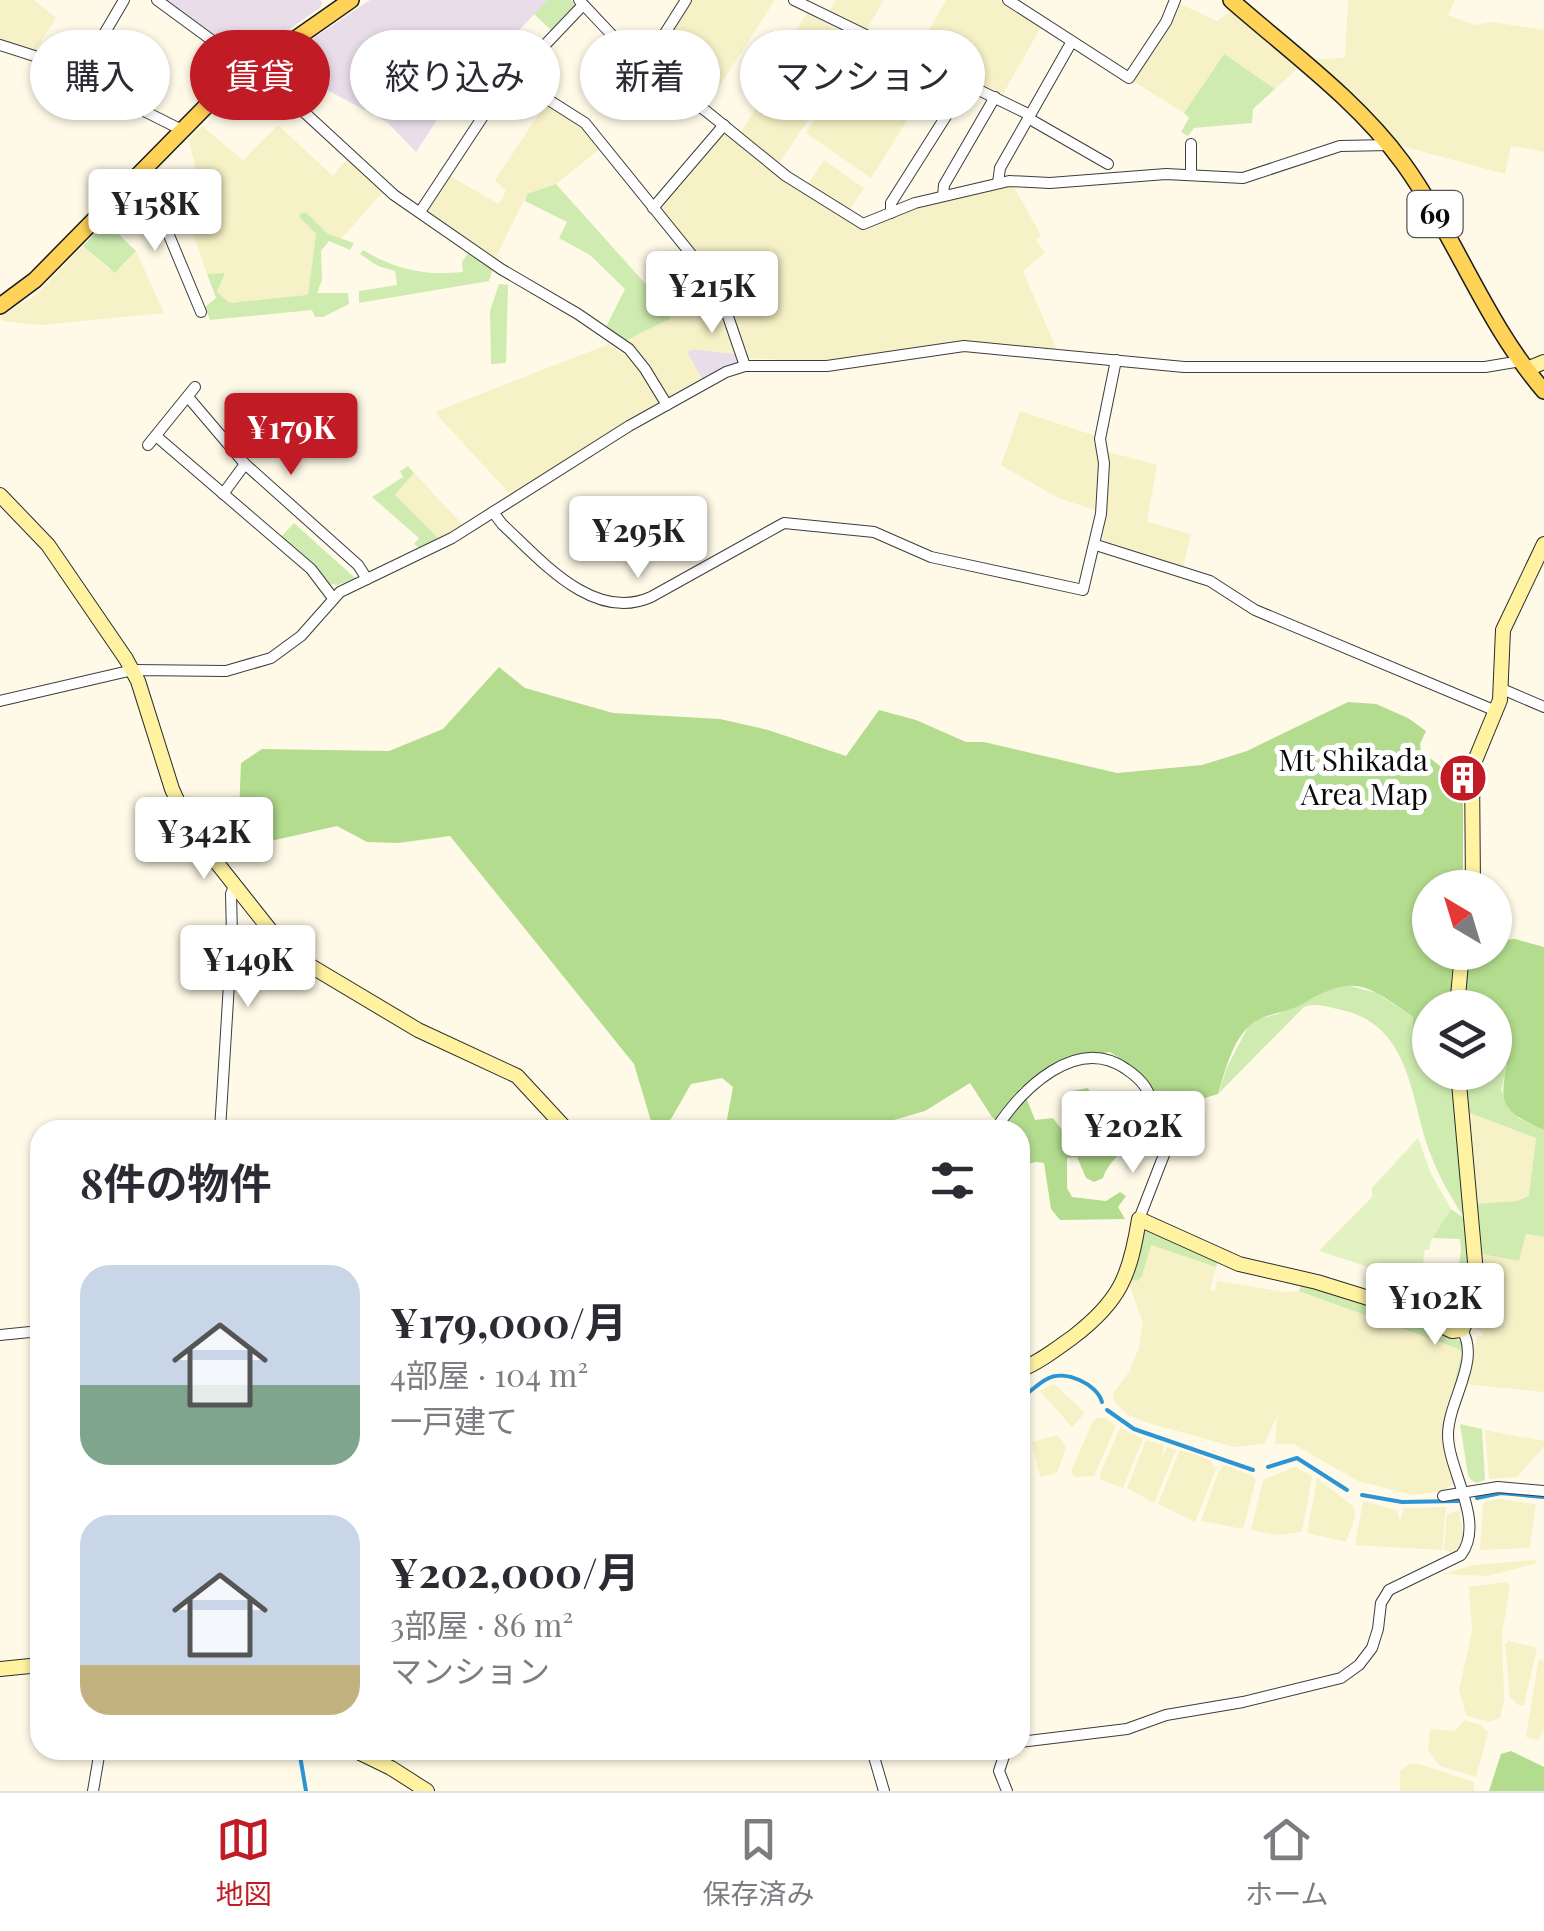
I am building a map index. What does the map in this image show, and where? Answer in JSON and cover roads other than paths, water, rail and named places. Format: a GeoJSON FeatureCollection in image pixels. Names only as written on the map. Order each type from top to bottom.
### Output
{"type":"FeatureCollection","features":[{"type":"Feature","properties":{"kind":"main road"},"geometry":{"type":"LineString","coordinates":[[299,30],[331,5],[352,0]]}},
{"type":"Feature","properties":{"kind":"main road","name":"69"},"geometry":{"type":"LineString","coordinates":[[1230,0],[1355,109],[1390,145],[1524,365],[1544,390]]}},
{"type":"Feature","properties":{"kind":"main road"},"geometry":{"type":"LineString","coordinates":[[0,306],[35,280],[192,120]]}},
{"type":"Feature","properties":{"kind":"street"},"geometry":{"type":"LineString","coordinates":[[106,30],[124,0]]}},
{"type":"Feature","properties":{"kind":"street"},"geometry":{"type":"LineString","coordinates":[[156,0],[199,30]]}},
{"type":"Feature","properties":{"kind":"street"},"geometry":{"type":"LineString","coordinates":[[667,30],[686,0]]}},
{"type":"Feature","properties":{"kind":"street"},"geometry":{"type":"LineString","coordinates":[[794,0],[857,30]]}},
{"type":"Feature","properties":{"kind":"street"},"geometry":{"type":"LineString","coordinates":[[1008,0],[1129,78],[1166,22],[1175,0]]}},
{"type":"Feature","properties":{"kind":"street"},"geometry":{"type":"LineString","coordinates":[[557,30],[581,3],[607,30]]}},
{"type":"Feature","properties":{"kind":"street"},"geometry":{"type":"LineString","coordinates":[[998,183],[997,174],[1071,43]]}},
{"type":"Feature","properties":{"kind":"street"},"geometry":{"type":"LineString","coordinates":[[0,45],[30,54]]}},
{"type":"Feature","properties":{"kind":"street"},"geometry":{"type":"LineString","coordinates":[[985,92],[1108,164]]}},
{"type":"Feature","properties":{"kind":"street"},"geometry":{"type":"LineString","coordinates":[[943,196],[944,184],[995,97]]}},
{"type":"Feature","properties":{"kind":"street"},"geometry":{"type":"LineString","coordinates":[[560,106],[582,119],[717,288],[744,366]]}},
{"type":"Feature","properties":{"kind":"street"},"geometry":{"type":"LineString","coordinates":[[162,120],[182,130]]}},
{"type":"Feature","properties":{"kind":"street"},"geometry":{"type":"LineString","coordinates":[[311,120],[386,188],[628,350],[646,369],[667,405]]}},
{"type":"Feature","properties":{"kind":"street"},"geometry":{"type":"LineString","coordinates":[[420,212],[480,120]]}},
{"type":"Feature","properties":{"kind":"street"},"geometry":{"type":"LineString","coordinates":[[717,120],[786,176],[856,222],[868,224],[943,196],[998,183],[1191,175],[1243,178],[1340,146],[1390,145]]}},
{"type":"Feature","properties":{"kind":"street"},"geometry":{"type":"LineString","coordinates":[[891,213],[891,203],[944,120]]}},
{"type":"Feature","properties":{"kind":"street"},"geometry":{"type":"LineString","coordinates":[[653,208],[724,125]]}},
{"type":"Feature","properties":{"kind":"street"},"geometry":{"type":"LineString","coordinates":[[1191,144],[1191,175]]}},
{"type":"Feature","properties":{"kind":"street"},"geometry":{"type":"LineString","coordinates":[[133,179],[158,208],[201,312]]}},
{"type":"Feature","properties":{"kind":"street"},"geometry":{"type":"LineString","coordinates":[[0,702],[133,670],[226,670],[257,664],[291,645],[333,598],[436,547],[667,405],[744,366],[826,366],[964,346],[1212,368],[1485,367],[1544,362]]}},
{"type":"Feature","properties":{"kind":"street"},"geometry":{"type":"LineString","coordinates":[[493,512],[569,584],[603,599],[632,605],[784,523],[874,532],[944,560],[1083,590],[1096,545],[1104,462],[1100,440],[1116,360]]}},
{"type":"Feature","properties":{"kind":"street"},"geometry":{"type":"LineString","coordinates":[[333,598],[311,570],[152,441],[192,392],[245,464],[358,565],[367,579]]}},
{"type":"Feature","properties":{"kind":"street"},"geometry":{"type":"LineString","coordinates":[[222,494],[245,464]]}},
{"type":"Feature","properties":{"kind":"street"},"geometry":{"type":"LineString","coordinates":[[0,496],[48,544],[133,670],[183,815],[196,838],[282,945],[418,1030],[517,1076],[558,1120]]}},
{"type":"Feature","properties":{"kind":"street"},"geometry":{"type":"LineString","coordinates":[[1472,870],[1470,776],[1502,688],[1503,630],[1544,544]]}},
{"type":"Feature","properties":{"kind":"street"},"geometry":{"type":"LineString","coordinates":[[1096,545],[1210,580],[1255,610],[1496,711]]}},
{"type":"Feature","properties":{"kind":"street"},"geometry":{"type":"LineString","coordinates":[[1502,688],[1544,707]]}},
{"type":"Feature","properties":{"kind":"street"},"geometry":{"type":"LineString","coordinates":[[221,1120],[234,884]]}},
{"type":"Feature","properties":{"kind":"street"},"geometry":{"type":"LineString","coordinates":[[1003,1120],[1020,1094],[1040,1079],[1088,1058],[1111,1058],[1148,1087],[1168,1148],[1138,1219],[1125,1280],[1108,1306],[1046,1357],[1030,1365]]}},
{"type":"Feature","properties":{"kind":"street"},"geometry":{"type":"LineString","coordinates":[[1030,1741],[1127,1729],[1166,1714],[1242,1702],[1341,1678],[1359,1665],[1372,1648],[1381,1603],[1389,1590],[1461,1555],[1466,1548],[1469,1524],[1448,1435],[1469,1347],[1462,1330],[1472,1309],[1476,1273],[1460,1090]]}},
{"type":"Feature","properties":{"kind":"street"},"geometry":{"type":"LineString","coordinates":[[1138,1219],[1239,1264],[1302,1277],[1406,1310],[1452,1332],[1462,1330]]}},
{"type":"Feature","properties":{"kind":"street"},"geometry":{"type":"LineString","coordinates":[[0,1334],[30,1331]]}},
{"type":"Feature","properties":{"kind":"street"},"geometry":{"type":"LineString","coordinates":[[1443,1496],[1498,1487],[1544,1491]]}},
{"type":"Feature","properties":{"kind":"street"},"geometry":{"type":"LineString","coordinates":[[0,1669],[30,1666]]}},
{"type":"Feature","properties":{"kind":"street"},"geometry":{"type":"LineString","coordinates":[[93,1791],[98,1760]]}},
{"type":"Feature","properties":{"kind":"street"},"geometry":{"type":"LineString","coordinates":[[375,1760],[428,1791]]}},
{"type":"Feature","properties":{"kind":"street"},"geometry":{"type":"LineString","coordinates":[[875,1760],[884,1791]]}},
{"type":"Feature","properties":{"kind":"street"},"geometry":{"type":"LineString","coordinates":[[1003,1760],[999,1771],[1007,1791]]}},
{"type":"Feature","properties":{"kind":"waterway"},"geometry":{"type":"LineString","coordinates":[[1030,1391],[1054,1376],[1071,1377],[1094,1389],[1102,1402]]}},
{"type":"Feature","properties":{"kind":"waterway"},"geometry":{"type":"LineString","coordinates":[[1107,1410],[1134,1429],[1253,1470]]}},
{"type":"Feature","properties":{"kind":"waterway"},"geometry":{"type":"LineString","coordinates":[[1268,1467],[1297,1458],[1347,1490]]}},
{"type":"Feature","properties":{"kind":"waterway"},"geometry":{"type":"LineString","coordinates":[[1477,1498],[1501,1493],[1544,1497]]}},
{"type":"Feature","properties":{"kind":"waterway"},"geometry":{"type":"LineString","coordinates":[[1362,1495],[1402,1502],[1458,1501]]}},
{"type":"Feature","properties":{"kind":"waterway"},"geometry":{"type":"LineString","coordinates":[[301,1760],[306,1791]]}},
{"type":"Feature","properties":{"kind":"place","name":"Mt Shikada Area Map"},"geometry":{"type":"Point","coordinates":[1463,778]}}]}
